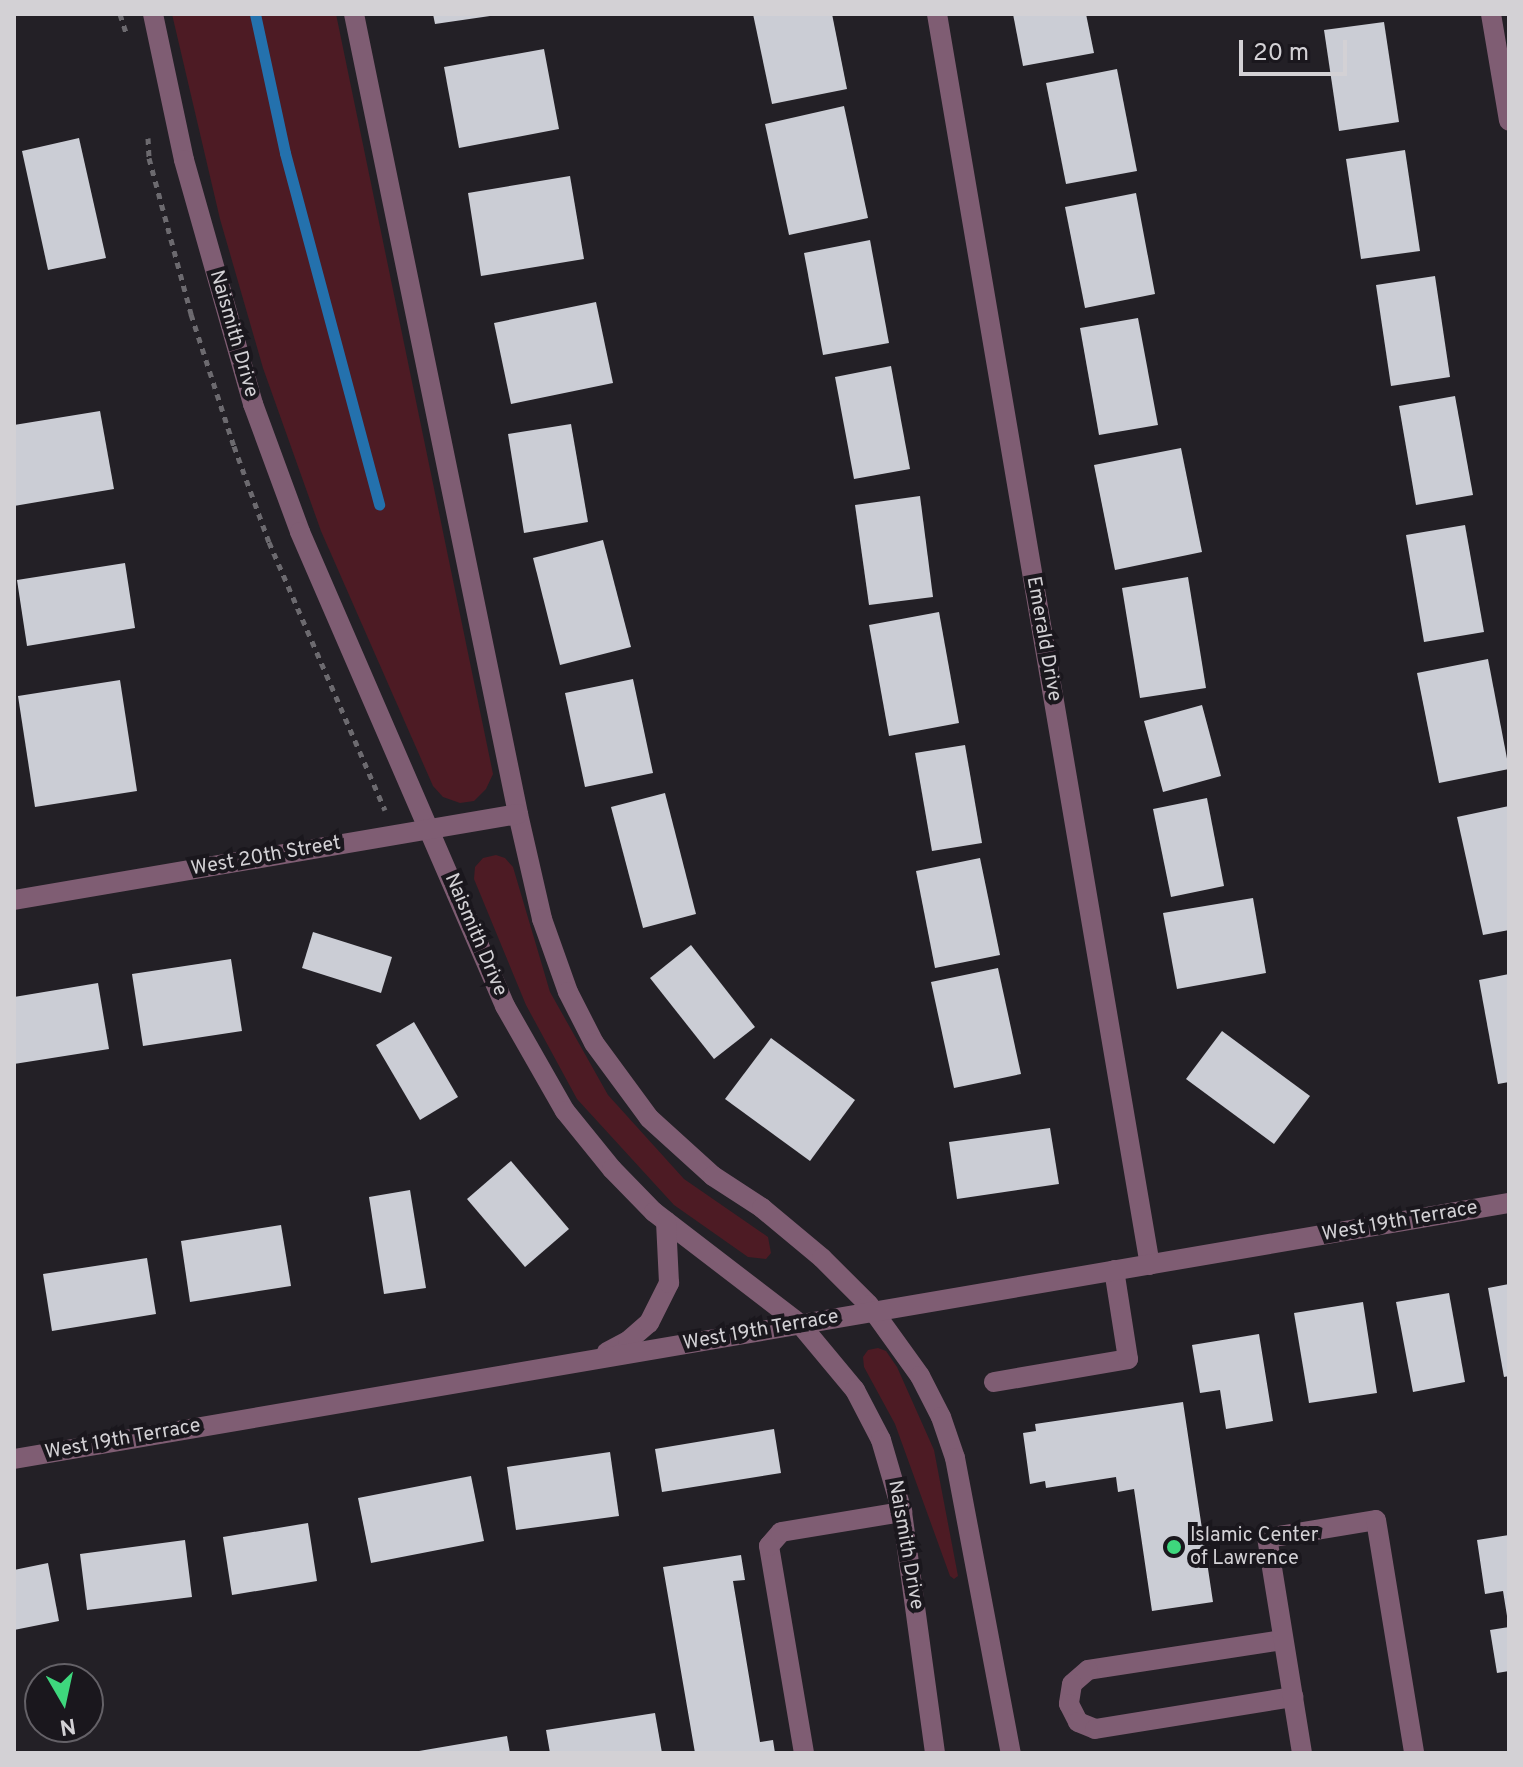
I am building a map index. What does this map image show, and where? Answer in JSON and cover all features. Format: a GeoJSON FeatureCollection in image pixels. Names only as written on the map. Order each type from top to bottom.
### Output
{"type":"FeatureCollection","features":[{"type":"Feature","properties":{"kind":"street","name":"Naismith Drive"},"geometry":{"type":"LineString","coordinates":[[153,14],[184,160],[253,404],[300,532],[501,997],[565,1111],[603,1157],[666,1221],[800,1324],[855,1390],[881,1440],[902,1512],[935,1753]]}},
{"type":"Feature","properties":{"kind":"street"},"geometry":{"type":"LineString","coordinates":[[354,14],[518,814],[542,919],[568,992],[616,1076],[649,1118],[676,1145],[822,1258],[874,1311],[920,1376],[941,1417],[955,1458],[1011,1753]]}},
{"type":"Feature","properties":{"kind":"street","name":"Emerald Drive"},"geometry":{"type":"LineString","coordinates":[[937,14],[1150,1265]]}},
{"type":"Feature","properties":{"kind":"street"},"geometry":{"type":"LineString","coordinates":[[1491,14],[1509,120]]}},
{"type":"Feature","properties":{"kind":"street","name":"West 20th Street"},"geometry":{"type":"LineString","coordinates":[[14,900],[518,814]]}},
{"type":"Feature","properties":{"kind":"street","name":"West 19th Terrace"},"geometry":{"type":"LineString","coordinates":[[14,1459],[1509,1203]]}},
{"type":"Feature","properties":{"kind":"street"},"geometry":{"type":"LineString","coordinates":[[593,1360],[628,1341],[649,1323],[669,1283],[666,1221]]}},
{"type":"Feature","properties":{"kind":"street"},"geometry":{"type":"LineString","coordinates":[[994,1382],[1128,1359],[1114,1270]]}},
{"type":"Feature","properties":{"kind":"street"},"geometry":{"type":"LineString","coordinates":[[804,1753],[769,1546],[781,1532],[902,1512]]}},
{"type":"Feature","properties":{"kind":"street"},"geometry":{"type":"LineString","coordinates":[[1302,1753],[1267,1538],[1376,1520],[1414,1753]]}},
{"type":"Feature","properties":{"kind":"street"},"geometry":{"type":"LineString","coordinates":[[1283,1640],[1088,1670],[1072,1684],[1069,1704],[1078,1722],[1095,1729],[1293,1697]]}},
{"type":"Feature","properties":{"kind":"shaded area"},"geometry":{"type":"Polygon","coordinates":[[[172,14],[336,14],[493,774],[486,789],[474,801],[460,803],[443,797],[433,786],[321,531],[263,368],[220,219],[172,14]]]}},
{"type":"Feature","properties":{"kind":"shaded area"},"geometry":{"type":"Polygon","coordinates":[[[496,855],[505,858],[513,867],[550,992],[608,1095],[684,1179],[768,1237],[771,1253],[766,1259],[748,1257],[674,1205],[577,1099],[526,1005],[474,879],[475,867],[483,858],[496,855]]]}},
{"type":"Feature","properties":{"kind":"shaded area"},"geometry":{"type":"Polygon","coordinates":[[[878,1348],[886,1351],[897,1367],[934,1450],[958,1576],[954,1579],[950,1576],[895,1424],[864,1367],[863,1357],[868,1350],[878,1348]]]}},
{"type":"Feature","properties":{"kind":"building"},"geometry":{"type":"Polygon","coordinates":[[[433,14],[490,14],[490,16],[435,24],[433,14]]]}},
{"type":"Feature","properties":{"kind":"building"},"geometry":{"type":"Polygon","coordinates":[[[753,14],[832,14],[847,89],[772,104],[753,14]]]}},
{"type":"Feature","properties":{"kind":"building"},"geometry":{"type":"Polygon","coordinates":[[[1013,14],[1086,14],[1094,53],[1023,66],[1013,14]]]}},
{"type":"Feature","properties":{"kind":"building"},"geometry":{"type":"Polygon","coordinates":[[[1384,22],[1399,122],[1339,131],[1324,30],[1384,22]]]}},
{"type":"Feature","properties":{"kind":"building"},"geometry":{"type":"Polygon","coordinates":[[[544,49],[559,129],[459,148],[444,67],[544,49]]]}},
{"type":"Feature","properties":{"kind":"building"},"geometry":{"type":"Polygon","coordinates":[[[1117,69],[1137,171],[1066,184],[1046,83],[1117,69]]]}},
{"type":"Feature","properties":{"kind":"building"},"geometry":{"type":"Polygon","coordinates":[[[844,106],[868,218],[789,235],[765,124],[844,106]]]}},
{"type":"Feature","properties":{"kind":"building"},"geometry":{"type":"Polygon","coordinates":[[[79,138],[106,258],[48,270],[22,151],[79,138]]]}},
{"type":"Feature","properties":{"kind":"building"},"geometry":{"type":"Polygon","coordinates":[[[1405,150],[1420,251],[1361,259],[1346,159],[1405,150]]]}},
{"type":"Feature","properties":{"kind":"building"},"geometry":{"type":"Polygon","coordinates":[[[570,176],[584,259],[481,276],[468,193],[570,176]]]}},
{"type":"Feature","properties":{"kind":"building"},"geometry":{"type":"Polygon","coordinates":[[[1136,193],[1155,294],[1085,308],[1065,207],[1136,193]]]}},
{"type":"Feature","properties":{"kind":"building"},"geometry":{"type":"Polygon","coordinates":[[[870,240],[889,343],[823,355],[804,253],[870,240]]]}},
{"type":"Feature","properties":{"kind":"building"},"geometry":{"type":"Polygon","coordinates":[[[1435,276],[1450,377],[1391,386],[1376,285],[1435,276]]]}},
{"type":"Feature","properties":{"kind":"building"},"geometry":{"type":"Polygon","coordinates":[[[596,302],[613,383],[511,404],[494,323],[596,302]]]}},
{"type":"Feature","properties":{"kind":"building"},"geometry":{"type":"Polygon","coordinates":[[[1138,318],[1158,425],[1099,435],[1080,328],[1138,318]]]}},
{"type":"Feature","properties":{"kind":"building"},"geometry":{"type":"Polygon","coordinates":[[[891,366],[910,469],[854,479],[835,377],[891,366]]]}},
{"type":"Feature","properties":{"kind":"building"},"geometry":{"type":"Polygon","coordinates":[[[1455,396],[1473,495],[1416,505],[1399,406],[1455,396]]]}},
{"type":"Feature","properties":{"kind":"building"},"geometry":{"type":"Polygon","coordinates":[[[100,411],[114,489],[14,506],[14,425],[100,411]]]}},
{"type":"Feature","properties":{"kind":"building"},"geometry":{"type":"Polygon","coordinates":[[[571,424],[588,522],[524,533],[508,434],[571,424]]]}},
{"type":"Feature","properties":{"kind":"building"},"geometry":{"type":"Polygon","coordinates":[[[1181,448],[1202,552],[1115,570],[1094,465],[1181,448]]]}},
{"type":"Feature","properties":{"kind":"building"},"geometry":{"type":"Polygon","coordinates":[[[920,496],[933,597],[869,605],[855,505],[920,496]]]}},
{"type":"Feature","properties":{"kind":"building"},"geometry":{"type":"Polygon","coordinates":[[[1465,525],[1484,632],[1424,642],[1406,535],[1465,525]]]}},
{"type":"Feature","properties":{"kind":"building"},"geometry":{"type":"Polygon","coordinates":[[[603,540],[631,647],[560,665],[533,558],[603,540]]]}},
{"type":"Feature","properties":{"kind":"building"},"geometry":{"type":"Polygon","coordinates":[[[125,563],[135,628],[27,646],[17,580],[125,563]]]}},
{"type":"Feature","properties":{"kind":"building"},"geometry":{"type":"Polygon","coordinates":[[[1188,577],[1206,688],[1140,698],[1122,588],[1188,577]]]}},
{"type":"Feature","properties":{"kind":"building"},"geometry":{"type":"Polygon","coordinates":[[[939,612],[959,723],[889,736],[869,625],[939,612]]]}},
{"type":"Feature","properties":{"kind":"building"},"geometry":{"type":"Polygon","coordinates":[[[1488,659],[1509,769],[1439,783],[1417,673],[1488,659]]]}},
{"type":"Feature","properties":{"kind":"building"},"geometry":{"type":"Polygon","coordinates":[[[633,679],[653,773],[585,787],[565,693],[633,679]]]}},
{"type":"Feature","properties":{"kind":"building"},"geometry":{"type":"Polygon","coordinates":[[[120,680],[137,791],[35,807],[18,696],[120,680]]]}},
{"type":"Feature","properties":{"kind":"building"},"geometry":{"type":"Polygon","coordinates":[[[1202,705],[1221,776],[1163,792],[1144,721],[1202,705]]]}},
{"type":"Feature","properties":{"kind":"building"},"geometry":{"type":"Polygon","coordinates":[[[965,745],[982,843],[932,851],[915,753],[965,745]]]}},
{"type":"Feature","properties":{"kind":"building"},"geometry":{"type":"Polygon","coordinates":[[[665,793],[696,914],[643,928],[611,807],[665,793]]]}},
{"type":"Feature","properties":{"kind":"building"},"geometry":{"type":"Polygon","coordinates":[[[1207,798],[1224,886],[1171,897],[1153,809],[1207,798]]]}},
{"type":"Feature","properties":{"kind":"building"},"geometry":{"type":"Polygon","coordinates":[[[1509,806],[1509,930],[1483,935],[1457,817],[1509,806]]]}},
{"type":"Feature","properties":{"kind":"building"},"geometry":{"type":"Polygon","coordinates":[[[980,858],[1000,955],[935,968],[916,871],[980,858]]]}},
{"type":"Feature","properties":{"kind":"building"},"geometry":{"type":"Polygon","coordinates":[[[1253,898],[1266,973],[1177,989],[1163,913],[1253,898]]]}},
{"type":"Feature","properties":{"kind":"building"},"geometry":{"type":"Polygon","coordinates":[[[313,932],[392,957],[381,993],[302,968],[313,932]]]}},
{"type":"Feature","properties":{"kind":"building"},"geometry":{"type":"Polygon","coordinates":[[[691,945],[755,1027],[714,1059],[650,978],[691,945]]]}},
{"type":"Feature","properties":{"kind":"building"},"geometry":{"type":"Polygon","coordinates":[[[231,959],[242,1031],[143,1046],[132,974],[231,959]]]}},
{"type":"Feature","properties":{"kind":"building"},"geometry":{"type":"Polygon","coordinates":[[[998,968],[1021,1074],[954,1088],[931,982],[998,968]]]}},
{"type":"Feature","properties":{"kind":"building"},"geometry":{"type":"Polygon","coordinates":[[[1509,974],[1509,1082],[1498,1084],[1479,980],[1509,974]]]}},
{"type":"Feature","properties":{"kind":"building"},"geometry":{"type":"Polygon","coordinates":[[[98,983],[109,1049],[14,1064],[14,997],[98,983]]]}},
{"type":"Feature","properties":{"kind":"building"},"geometry":{"type":"Polygon","coordinates":[[[414,1022],[458,1097],[420,1120],[376,1045],[414,1022]]]}},
{"type":"Feature","properties":{"kind":"building"},"geometry":{"type":"Polygon","coordinates":[[[1222,1031],[1310,1096],[1274,1144],[1186,1079],[1222,1031]]]}},
{"type":"Feature","properties":{"kind":"building"},"geometry":{"type":"Polygon","coordinates":[[[771,1038],[855,1100],[810,1161],[725,1099],[771,1038]]]}},
{"type":"Feature","properties":{"kind":"building"},"geometry":{"type":"Polygon","coordinates":[[[1050,1128],[1059,1184],[957,1199],[949,1142],[1050,1128]]]}},
{"type":"Feature","properties":{"kind":"building"},"geometry":{"type":"Polygon","coordinates":[[[511,1161],[569,1229],[525,1267],[467,1199],[511,1161]]]}},
{"type":"Feature","properties":{"kind":"building"},"geometry":{"type":"Polygon","coordinates":[[[410,1190],[426,1288],[384,1294],[369,1197],[410,1190]]]}},
{"type":"Feature","properties":{"kind":"building"},"geometry":{"type":"Polygon","coordinates":[[[281,1225],[291,1286],[190,1302],[181,1241],[281,1225]]]}},
{"type":"Feature","properties":{"kind":"building"},"geometry":{"type":"Polygon","coordinates":[[[147,1258],[156,1314],[52,1331],[43,1274],[147,1258]]]}},
{"type":"Feature","properties":{"kind":"building"},"geometry":{"type":"Polygon","coordinates":[[[1509,1284],[1509,1376],[1504,1377],[1488,1288],[1509,1284]]]}},
{"type":"Feature","properties":{"kind":"building"},"geometry":{"type":"Polygon","coordinates":[[[1449,1293],[1465,1382],[1413,1392],[1396,1302],[1449,1293]]]}},
{"type":"Feature","properties":{"kind":"building"},"geometry":{"type":"Polygon","coordinates":[[[1363,1302],[1377,1393],[1309,1403],[1294,1313],[1363,1302]]]}},
{"type":"Feature","properties":{"kind":"building"},"geometry":{"type":"Polygon","coordinates":[[[1259,1334],[1273,1421],[1226,1429],[1220,1390],[1200,1393],[1192,1345],[1259,1334]]]}},
{"type":"Feature","properties":{"kind":"building","name":"Islamic Center of Lawrence"},"geometry":{"type":"Polygon","coordinates":[[[1183,1402],[1213,1602],[1152,1611],[1134,1489],[1118,1492],[1116,1477],[1046,1488],[1045,1481],[1030,1484],[1023,1433],[1036,1431],[1035,1424],[1183,1402]]]}},
{"type":"Feature","properties":{"kind":"building"},"geometry":{"type":"Polygon","coordinates":[[[774,1429],[781,1473],[662,1492],[655,1449],[774,1429]]]}},
{"type":"Feature","properties":{"kind":"building"},"geometry":{"type":"Polygon","coordinates":[[[610,1452],[619,1516],[516,1530],[507,1467],[610,1452]]]}},
{"type":"Feature","properties":{"kind":"building"},"geometry":{"type":"Polygon","coordinates":[[[471,1476],[484,1541],[371,1563],[358,1498],[471,1476]]]}},
{"type":"Feature","properties":{"kind":"building"},"geometry":{"type":"Polygon","coordinates":[[[308,1523],[317,1581],[232,1595],[223,1537],[308,1523]]]}},
{"type":"Feature","properties":{"kind":"building"},"geometry":{"type":"Polygon","coordinates":[[[1509,1535],[1507,1616],[1503,1591],[1485,1594],[1477,1540],[1509,1535]]]}},
{"type":"Feature","properties":{"kind":"building"},"geometry":{"type":"Polygon","coordinates":[[[185,1540],[192,1597],[87,1610],[80,1554],[185,1540]]]}},
{"type":"Feature","properties":{"kind":"building"},"geometry":{"type":"Polygon","coordinates":[[[741,1555],[745,1580],[733,1581],[760,1742],[773,1740],[775,1753],[695,1753],[663,1567],[741,1555]]]}},
{"type":"Feature","properties":{"kind":"building"},"geometry":{"type":"Polygon","coordinates":[[[48,1563],[59,1621],[14,1630],[14,1570],[48,1563]]]}},
{"type":"Feature","properties":{"kind":"building"},"geometry":{"type":"Polygon","coordinates":[[[1509,1627],[1509,1671],[1497,1673],[1490,1630],[1509,1627]]]}},
{"type":"Feature","properties":{"kind":"building"},"geometry":{"type":"Polygon","coordinates":[[[655,1713],[662,1753],[550,1753],[546,1730],[655,1713]]]}},
{"type":"Feature","properties":{"kind":"building"},"geometry":{"type":"Polygon","coordinates":[[[507,1736],[510,1753],[419,1753],[419,1751],[507,1736]]]}},
{"type":"Feature","properties":{"kind":"waterway"},"geometry":{"type":"LineString","coordinates":[[255,14],[285,153],[379,505]]}},
{"type":"Feature","properties":{"kind":"place","name":"Islamic Center of Lawrence"},"geometry":{"type":"Point","coordinates":[1174,1547]}}]}
